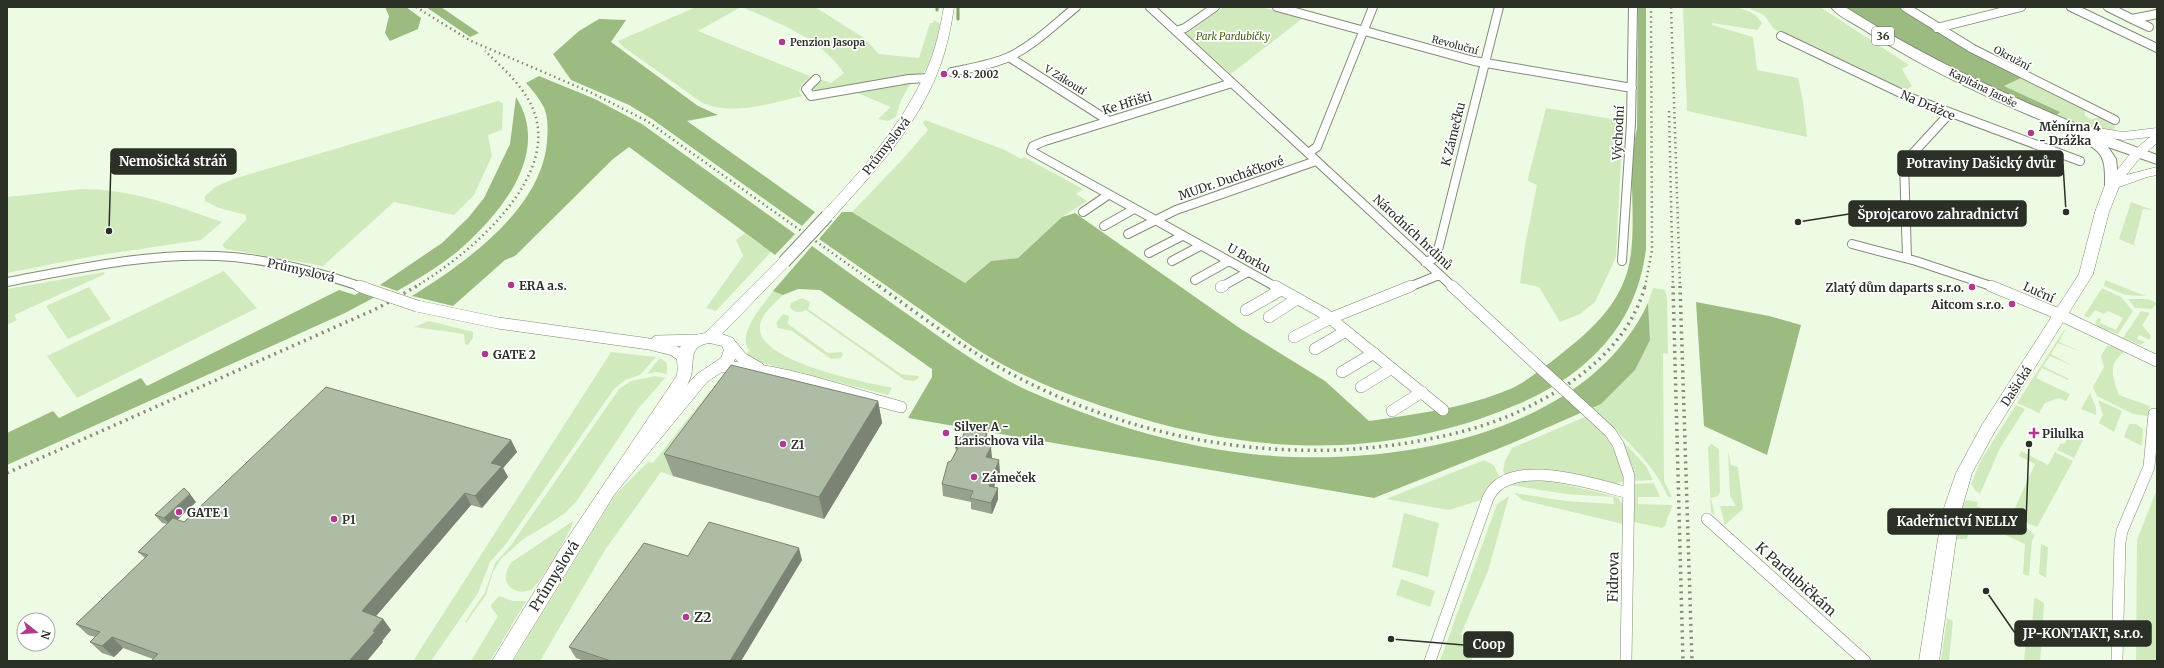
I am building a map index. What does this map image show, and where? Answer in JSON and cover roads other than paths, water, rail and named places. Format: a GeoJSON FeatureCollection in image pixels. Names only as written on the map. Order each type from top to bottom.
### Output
{"type":"FeatureCollection","features":[{"type":"Feature","properties":{"kind":"main road","name":"Průmyslová"},"geometry":{"type":"LineString","coordinates":[[502,661],[608,491],[683,379],[686,369],[685,359],[688,349],[706,338],[784,262],[867,172],[900,130],[917,104],[930,78],[943,41],[949,7]]}},
{"type":"Feature","properties":{"kind":"main road","name":"Kapitána Jaroše"},"geometry":{"type":"LineString","coordinates":[[1837,7],[1867,26],[1944,69],[2008,101],[2071,128],[2138,153]]}},
{"type":"Feature","properties":{"kind":"main road"},"geometry":{"type":"LineString","coordinates":[[2071,128],[2123,136],[2157,132]]}},
{"type":"Feature","properties":{"kind":"main road"},"geometry":{"type":"LineString","coordinates":[[2071,128],[2100,145],[2109,155],[2112,185],[2140,174],[2157,171]]}},
{"type":"Feature","properties":{"kind":"main road","name":"Dašická"},"geometry":{"type":"LineString","coordinates":[[1929,661],[1952,508],[1964,473],[1988,429],[2062,316],[2089,268],[2101,216],[2112,185],[2125,166],[2157,136]]}},
{"type":"Feature","properties":{"kind":"main road","name":"36"},"geometry":{"type":"LineString","coordinates":[[2138,153],[2157,160]]}},
{"type":"Feature","properties":{"kind":"main road","name":"Průmyslová"},"geometry":{"type":"LineString","coordinates":[[608,491],[702,378],[730,357],[734,329],[747,308],[784,262]]}},
{"type":"Feature","properties":{"kind":"main road","name":"Průmyslová"},"geometry":{"type":"LineString","coordinates":[[706,338],[722,338],[731,345]]}},
{"type":"Feature","properties":{"kind":"main road","name":"Průmyslová"},"geometry":{"type":"LineString","coordinates":[[685,359],[689,366],[696,370],[717,368]]}},
{"type":"Feature","properties":{"kind":"street"},"geometry":{"type":"LineString","coordinates":[[952,72],[983,66],[1008,57],[1028,45],[1076,7]]}},
{"type":"Feature","properties":{"kind":"street","name":"Národních hrdinů"},"geometry":{"type":"LineString","coordinates":[[1150,7],[1610,432],[1618,444],[1627,466],[1629,493]]}},
{"type":"Feature","properties":{"kind":"street"},"geometry":{"type":"LineString","coordinates":[[1176,31],[1185,28],[1214,7]]}},
{"type":"Feature","properties":{"kind":"street","name":"Revoluční"},"geometry":{"type":"LineString","coordinates":[[1277,7],[1485,63],[1632,88]]}},
{"type":"Feature","properties":{"kind":"street"},"geometry":{"type":"LineString","coordinates":[[1308,153],[1317,147],[1373,7]]}},
{"type":"Feature","properties":{"kind":"street","name":"K Zámečku"},"geometry":{"type":"LineString","coordinates":[[1425,262],[1435,258],[1437,254],[1499,7]]}},
{"type":"Feature","properties":{"kind":"street","name":"Východní"},"geometry":{"type":"LineString","coordinates":[[1622,261],[1632,88],[1633,7]]}},
{"type":"Feature","properties":{"kind":"street","name":"Okružní"},"geometry":{"type":"LineString","coordinates":[[1904,7],[1937,28],[2020,74],[2115,120]]}},
{"type":"Feature","properties":{"kind":"street"},"geometry":{"type":"LineString","coordinates":[[1937,28],[2021,7]]}},
{"type":"Feature","properties":{"kind":"street"},"geometry":{"type":"LineString","coordinates":[[2071,7],[2157,48]]}},
{"type":"Feature","properties":{"kind":"street"},"geometry":{"type":"LineString","coordinates":[[2108,7],[2149,27]]}},
{"type":"Feature","properties":{"kind":"street"},"geometry":{"type":"LineString","coordinates":[[2095,19],[2116,11]]}},
{"type":"Feature","properties":{"kind":"street"},"geometry":{"type":"LineString","coordinates":[[2132,19],[2157,14]]}},
{"type":"Feature","properties":{"kind":"street","name":"Na Drážce"},"geometry":{"type":"LineString","coordinates":[[1781,36],[1877,83],[1949,114],[2080,162]]}},
{"type":"Feature","properties":{"kind":"street","name":"V Zákoutí"},"geometry":{"type":"LineString","coordinates":[[1008,57],[1099,113],[1109,121]]}},
{"type":"Feature","properties":{"kind":"street"},"geometry":{"type":"LineString","coordinates":[[816,79],[806,89],[811,96],[930,78]]}},
{"type":"Feature","properties":{"kind":"street","name":"Ke Hřišti"},"geometry":{"type":"LineString","coordinates":[[1030,149],[1038,144],[1232,83]]}},
{"type":"Feature","properties":{"kind":"street"},"geometry":{"type":"LineString","coordinates":[[1907,257],[1903,166],[1906,159],[1949,114]]}},
{"type":"Feature","properties":{"kind":"street","name":"U Borku"},"geometry":{"type":"LineString","coordinates":[[1030,149],[1042,158],[1330,318],[1443,410]]}},
{"type":"Feature","properties":{"kind":"street","name":"MUDr. Ducháčkové"},"geometry":{"type":"LineString","coordinates":[[1128,234],[1176,210],[1316,161]]}},
{"type":"Feature","properties":{"kind":"street"},"geometry":{"type":"LineString","coordinates":[[1083,212],[1108,195]]}},
{"type":"Feature","properties":{"kind":"street"},"geometry":{"type":"LineString","coordinates":[[1104,226],[1134,209]]}},
{"type":"Feature","properties":{"kind":"street"},"geometry":{"type":"LineString","coordinates":[[1149,253],[1182,236]]}},
{"type":"Feature","properties":{"kind":"street","name":"Luční"},"geometry":{"type":"LineString","coordinates":[[1852,244],[1907,257],[1981,282],[2062,316],[2157,360]]}},
{"type":"Feature","properties":{"kind":"street"},"geometry":{"type":"LineString","coordinates":[[1172,261],[1200,246]]}},
{"type":"Feature","properties":{"kind":"street","name":"Průmyslová"},"geometry":{"type":"LineString","coordinates":[[7,282],[116,263],[179,256],[210,256],[252,260],[288,266],[439,312],[498,323],[589,335],[666,348],[678,352],[685,359]]}},
{"type":"Feature","properties":{"kind":"street"},"geometry":{"type":"LineString","coordinates":[[1195,280],[1228,261]]}},
{"type":"Feature","properties":{"kind":"street"},"geometry":{"type":"LineString","coordinates":[[1221,287],[1248,272]]}},
{"type":"Feature","properties":{"kind":"street"},"geometry":{"type":"LineString","coordinates":[[1294,337],[1330,318],[1439,275]]}},
{"type":"Feature","properties":{"kind":"street"},"geometry":{"type":"LineString","coordinates":[[1246,310],[1281,290]]}},
{"type":"Feature","properties":{"kind":"street"},"geometry":{"type":"LineString","coordinates":[[1269,316],[1297,299]]}},
{"type":"Feature","properties":{"kind":"street"},"geometry":{"type":"LineString","coordinates":[[1316,349],[1346,331]]}},
{"type":"Feature","properties":{"kind":"street","name":"Průmyslová"},"geometry":{"type":"LineString","coordinates":[[589,335],[671,341],[706,338]]}},
{"type":"Feature","properties":{"kind":"street","name":"Průmyslová"},"geometry":{"type":"LineString","coordinates":[[731,345],[746,361],[757,367],[901,407]]}},
{"type":"Feature","properties":{"kind":"street"},"geometry":{"type":"LineString","coordinates":[[1342,372],[1374,353]]}},
{"type":"Feature","properties":{"kind":"street","name":"Průmyslová"},"geometry":{"type":"LineString","coordinates":[[717,368],[742,367],[786,376]]}},
{"type":"Feature","properties":{"kind":"street"},"geometry":{"type":"LineString","coordinates":[[1361,387],[1392,368]]}},
{"type":"Feature","properties":{"kind":"street"},"geometry":{"type":"LineString","coordinates":[[1392,411],[1422,392]]}},
{"type":"Feature","properties":{"kind":"street"},"geometry":{"type":"LineString","coordinates":[[2117,661],[2120,542],[2122,531],[2149,467],[2154,414]]}},
{"type":"Feature","properties":{"kind":"street"},"geometry":{"type":"LineString","coordinates":[[1430,661],[1486,506],[1495,487],[1515,477],[1537,474],[1629,493]]}},
{"type":"Feature","properties":{"kind":"street","name":"Fidrova"},"geometry":{"type":"LineString","coordinates":[[1626,661],[1629,493]]}},
{"type":"Feature","properties":{"kind":"street","name":"K Pardubičkám"},"geometry":{"type":"LineString","coordinates":[[1706,519],[1865,661]]}},
{"type":"Feature","properties":{"kind":"waterway"},"geometry":{"type":"LineString","coordinates":[[958,7],[958,19]]}},
{"type":"Feature","properties":{"kind":"railway"},"geometry":{"type":"LineString","coordinates":[[416,7],[471,41],[590,92],[647,121],[880,287]]}},
{"type":"Feature","properties":{"kind":"railway"},"geometry":{"type":"LineString","coordinates":[[1645,287],[1652,250],[1651,7]]}},
{"type":"Feature","properties":{"kind":"railway"},"geometry":{"type":"LineString","coordinates":[[1671,7],[1680,287]]}},
{"type":"Feature","properties":{"kind":"railway"},"geometry":{"type":"LineString","coordinates":[[415,287],[457,258],[501,217],[519,193],[532,169],[538,143],[536,118],[533,108],[522,90],[485,51]]}},
{"type":"Feature","properties":{"kind":"railway"},"geometry":{"type":"LineString","coordinates":[[1669,111],[1673,287]]}},
{"type":"Feature","properties":{"kind":"railway"},"geometry":{"type":"LineString","coordinates":[[7,473],[378,308],[417,286]]}},
{"type":"Feature","properties":{"kind":"railway"},"geometry":{"type":"LineString","coordinates":[[879,286],[948,335],[1002,369],[1068,401],[1117,419],[1167,433],[1218,443],[1269,449],[1321,450],[1373,447],[1424,440],[1464,431],[1490,423],[1528,407],[1566,386],[1600,359],[1627,326],[1637,307],[1645,286]]}},
{"type":"Feature","properties":{"kind":"railway"},"geometry":{"type":"LineString","coordinates":[[1673,286],[1683,661]]}},
{"type":"Feature","properties":{"kind":"railway"},"geometry":{"type":"LineString","coordinates":[[1680,286],[1692,661]]}},
{"type":"Feature","properties":{"kind":"place","name":"Penzion Jasopa"},"geometry":{"type":"Point","coordinates":[782,42]}},
{"type":"Feature","properties":{"kind":"place","name":"9. 8. 2002"},"geometry":{"type":"Point","coordinates":[944,74]}},
{"type":"Feature","properties":{"kind":"place","name":"Měnírna 4 - Drážka"},"geometry":{"type":"Point","coordinates":[2031,133]}},
{"type":"Feature","properties":{"kind":"place","name":"Potraviny Dašický dvůr"},"geometry":{"type":"Point","coordinates":[2066,212]}},
{"type":"Feature","properties":{"kind":"place","name":"Šprojcarovo zahradnictví"},"geometry":{"type":"Point","coordinates":[1798,222]}},
{"type":"Feature","properties":{"kind":"place","name":"Nemošická stráň"},"geometry":{"type":"Point","coordinates":[109,231]}},
{"type":"Feature","properties":{"kind":"place","name":"ERA a.s."},"geometry":{"type":"Point","coordinates":[511,285]}},
{"type":"Feature","properties":{"kind":"place","name":"Zlatý dům daparts s.r.o."},"geometry":{"type":"Point","coordinates":[1972,287]}},
{"type":"Feature","properties":{"kind":"place","name":"Aitcom s.r.o."},"geometry":{"type":"Point","coordinates":[2012,304]}},
{"type":"Feature","properties":{"kind":"place","name":"GATE 2"},"geometry":{"type":"Point","coordinates":[485,354]}},
{"type":"Feature","properties":{"kind":"place","name":"Silver A - Larischova vila"},"geometry":{"type":"Point","coordinates":[946,433]}},
{"type":"Feature","properties":{"kind":"place","name":"Pilulka"},"geometry":{"type":"Point","coordinates":[2034,433]}},
{"type":"Feature","properties":{"kind":"place","name":"Z1"},"geometry":{"type":"Point","coordinates":[783,444]}},
{"type":"Feature","properties":{"kind":"place","name":"Kadeřnictví NELLY"},"geometry":{"type":"Point","coordinates":[2029,444]}},
{"type":"Feature","properties":{"kind":"place","name":"Zámeček"},"geometry":{"type":"Point","coordinates":[974,477]}},
{"type":"Feature","properties":{"kind":"place","name":"GATE 1"},"geometry":{"type":"Point","coordinates":[179,512]}},
{"type":"Feature","properties":{"kind":"place","name":"P1"},"geometry":{"type":"Point","coordinates":[334,519]}},
{"type":"Feature","properties":{"kind":"place","name":"JP-KONTAKT, s.r.o."},"geometry":{"type":"Point","coordinates":[1986,591]}},
{"type":"Feature","properties":{"kind":"place","name":"Z2"},"geometry":{"type":"Point","coordinates":[686,617]}},
{"type":"Feature","properties":{"kind":"place","name":"Coop"},"geometry":{"type":"Point","coordinates":[1391,639]}},
{"type":"Feature","properties":{"kind":"park label","name":"Park Pardubičky"},"geometry":{"type":"Point","coordinates":[1233,36]}}]}
